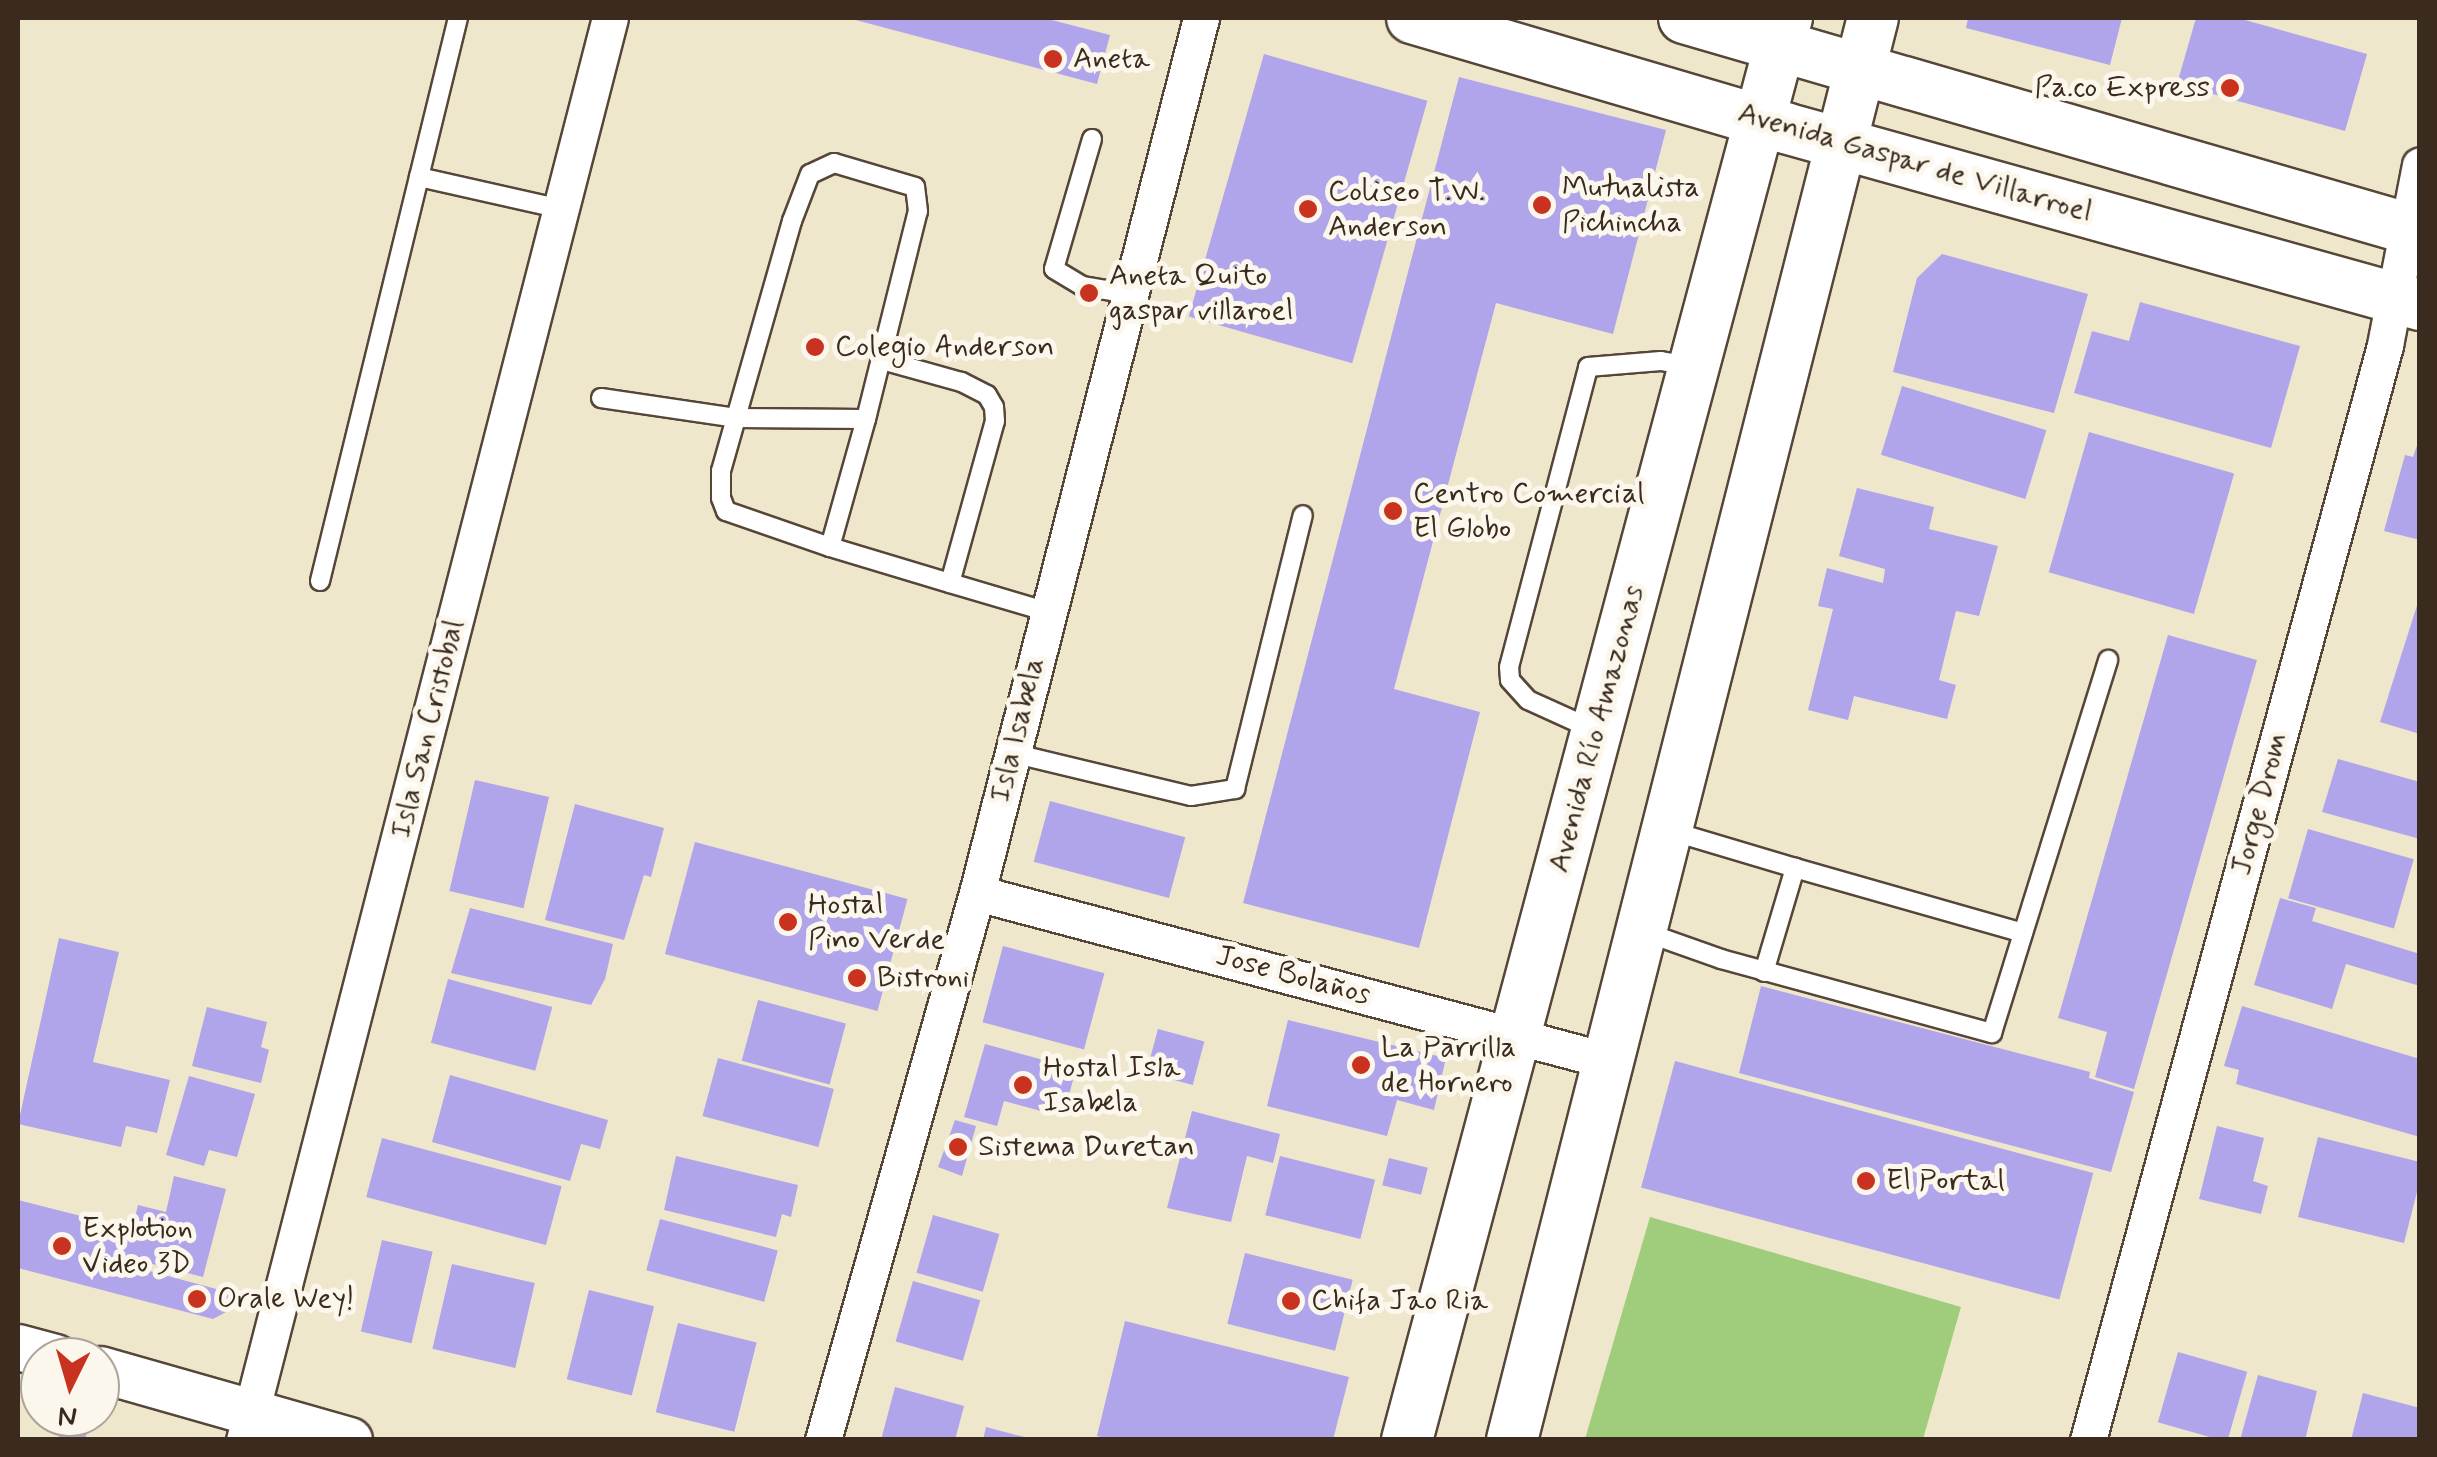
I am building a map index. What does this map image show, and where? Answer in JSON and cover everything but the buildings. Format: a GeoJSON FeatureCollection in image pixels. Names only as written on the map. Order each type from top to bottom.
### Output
{"type":"FeatureCollection","features":[{"type":"Feature","properties":{"kind":"main road","name":"Avenida Gaspar de Villarroel"},"geometry":{"type":"LineString","coordinates":[[1412,18],[1759,120],[2407,301]]}},
{"type":"Feature","properties":{"kind":"main road"},"geometry":{"type":"LineString","coordinates":[[1684,18],[1783,31],[1858,68],[2412,230]]}},
{"type":"Feature","properties":{"kind":"main road"},"geometry":{"type":"LineString","coordinates":[[1512,1440],[1873,18]]}},
{"type":"Feature","properties":{"kind":"main road","name":"Avenida Río Amazonas"},"geometry":{"type":"LineString","coordinates":[[1407,1440],[1783,31]]}},
{"type":"Feature","properties":{"kind":"street","name":"Isla San Cristobal"},"geometry":{"type":"LineString","coordinates":[[248,1426],[610,18]]}},
{"type":"Feature","properties":{"kind":"street","name":"Isla Isabela"},"geometry":{"type":"LineString","coordinates":[[823,1440],[977,894],[1201,18]]}},
{"type":"Feature","properties":{"kind":"street","name":"Jorge Drom"},"geometry":{"type":"LineString","coordinates":[[2088,1440],[2407,301],[2420,166]]}},
{"type":"Feature","properties":{"kind":"street","name":"Jose Bolaños"},"geometry":{"type":"LineString","coordinates":[[977,894],[1609,1061]]}},
{"type":"Feature","properties":{"kind":"street"},"geometry":{"type":"LineString","coordinates":[[120,1377],[248,1426],[349,1440]]}},
{"type":"Feature","properties":{"kind":"lane"},"geometry":{"type":"LineString","coordinates":[[320,581],[458,18]]}},
{"type":"Feature","properties":{"kind":"lane"},"geometry":{"type":"LineString","coordinates":[[1092,138],[1054,270],[1082,286],[1130,294]]}},
{"type":"Feature","properties":{"kind":"lane"},"geometry":{"type":"LineString","coordinates":[[830,547],[882,360],[919,198],[915,187],[834,163],[820,166],[810,174],[792,221],[722,471],[720,498],[726,511],[830,547],[1048,612]]}},
{"type":"Feature","properties":{"kind":"lane"},"geometry":{"type":"LineString","coordinates":[[419,176],[561,209]]}},
{"type":"Feature","properties":{"kind":"lane"},"geometry":{"type":"LineString","coordinates":[[882,360],[961,382],[987,395],[994,407],[995,421],[950,583]]}},
{"type":"Feature","properties":{"kind":"lane"},"geometry":{"type":"LineString","coordinates":[[1596,731],[1528,700],[1510,680],[1509,667],[1588,366],[1661,362],[1694,367]]}},
{"type":"Feature","properties":{"kind":"lane"},"geometry":{"type":"LineString","coordinates":[[601,398],[736,418],[866,419]]}},
{"type":"Feature","properties":{"kind":"lane"},"geometry":{"type":"LineString","coordinates":[[1012,753],[1190,796],[1235,789],[1303,516]]}},
{"type":"Feature","properties":{"kind":"lane"},"geometry":{"type":"LineString","coordinates":[[1642,931],[1764,972],[1988,1035],[2108,660]]}},
{"type":"Feature","properties":{"kind":"lane"},"geometry":{"type":"LineString","coordinates":[[1667,830],[2023,933]]}},
{"type":"Feature","properties":{"kind":"lane"},"geometry":{"type":"LineString","coordinates":[[1764,972],[1796,868]]}},
{"type":"Feature","properties":{"kind":"green space"},"geometry":{"type":"Polygon","coordinates":[[[1650,1217],[1961,1307],[1923,1439],[1585,1439],[1650,1217]]]}},
{"type":"Feature","properties":{"kind":"place","name":"Aneta"},"geometry":{"type":"Point","coordinates":[1053,59]}},
{"type":"Feature","properties":{"kind":"place","name":"Pa.co Express"},"geometry":{"type":"Point","coordinates":[2230,88]}},
{"type":"Feature","properties":{"kind":"place","name":"Mutualista Pichincha"},"geometry":{"type":"Point","coordinates":[1542,205]}},
{"type":"Feature","properties":{"kind":"place","name":"Coliseo T.W. Anderson"},"geometry":{"type":"Point","coordinates":[1308,209]}},
{"type":"Feature","properties":{"kind":"place","name":"Aneta Quito gaspar villaroel"},"geometry":{"type":"Point","coordinates":[1089,293]}},
{"type":"Feature","properties":{"kind":"place","name":"Colegio Anderson"},"geometry":{"type":"Point","coordinates":[815,347]}},
{"type":"Feature","properties":{"kind":"place","name":"Centro Comercial El Globo"},"geometry":{"type":"Point","coordinates":[1393,511]}},
{"type":"Feature","properties":{"kind":"place","name":"Hostal Pino Verde"},"geometry":{"type":"Point","coordinates":[788,922]}},
{"type":"Feature","properties":{"kind":"place","name":"Bistroni"},"geometry":{"type":"Point","coordinates":[857,978]}},
{"type":"Feature","properties":{"kind":"place","name":"La Parrilla de Hornero"},"geometry":{"type":"Point","coordinates":[1361,1065]}},
{"type":"Feature","properties":{"kind":"place","name":"Hostal Isla Isabela"},"geometry":{"type":"Point","coordinates":[1023,1085]}},
{"type":"Feature","properties":{"kind":"place","name":"Sistema Duretan"},"geometry":{"type":"Point","coordinates":[958,1147]}},
{"type":"Feature","properties":{"kind":"place","name":"El Portal"},"geometry":{"type":"Point","coordinates":[1866,1181]}},
{"type":"Feature","properties":{"kind":"place","name":"Explotion Video 3D"},"geometry":{"type":"Point","coordinates":[62,1246]}},
{"type":"Feature","properties":{"kind":"place","name":"Orale Wey!"},"geometry":{"type":"Point","coordinates":[197,1299]}},
{"type":"Feature","properties":{"kind":"place","name":"Chifa Jao Ria"},"geometry":{"type":"Point","coordinates":[1291,1301]}}]}
